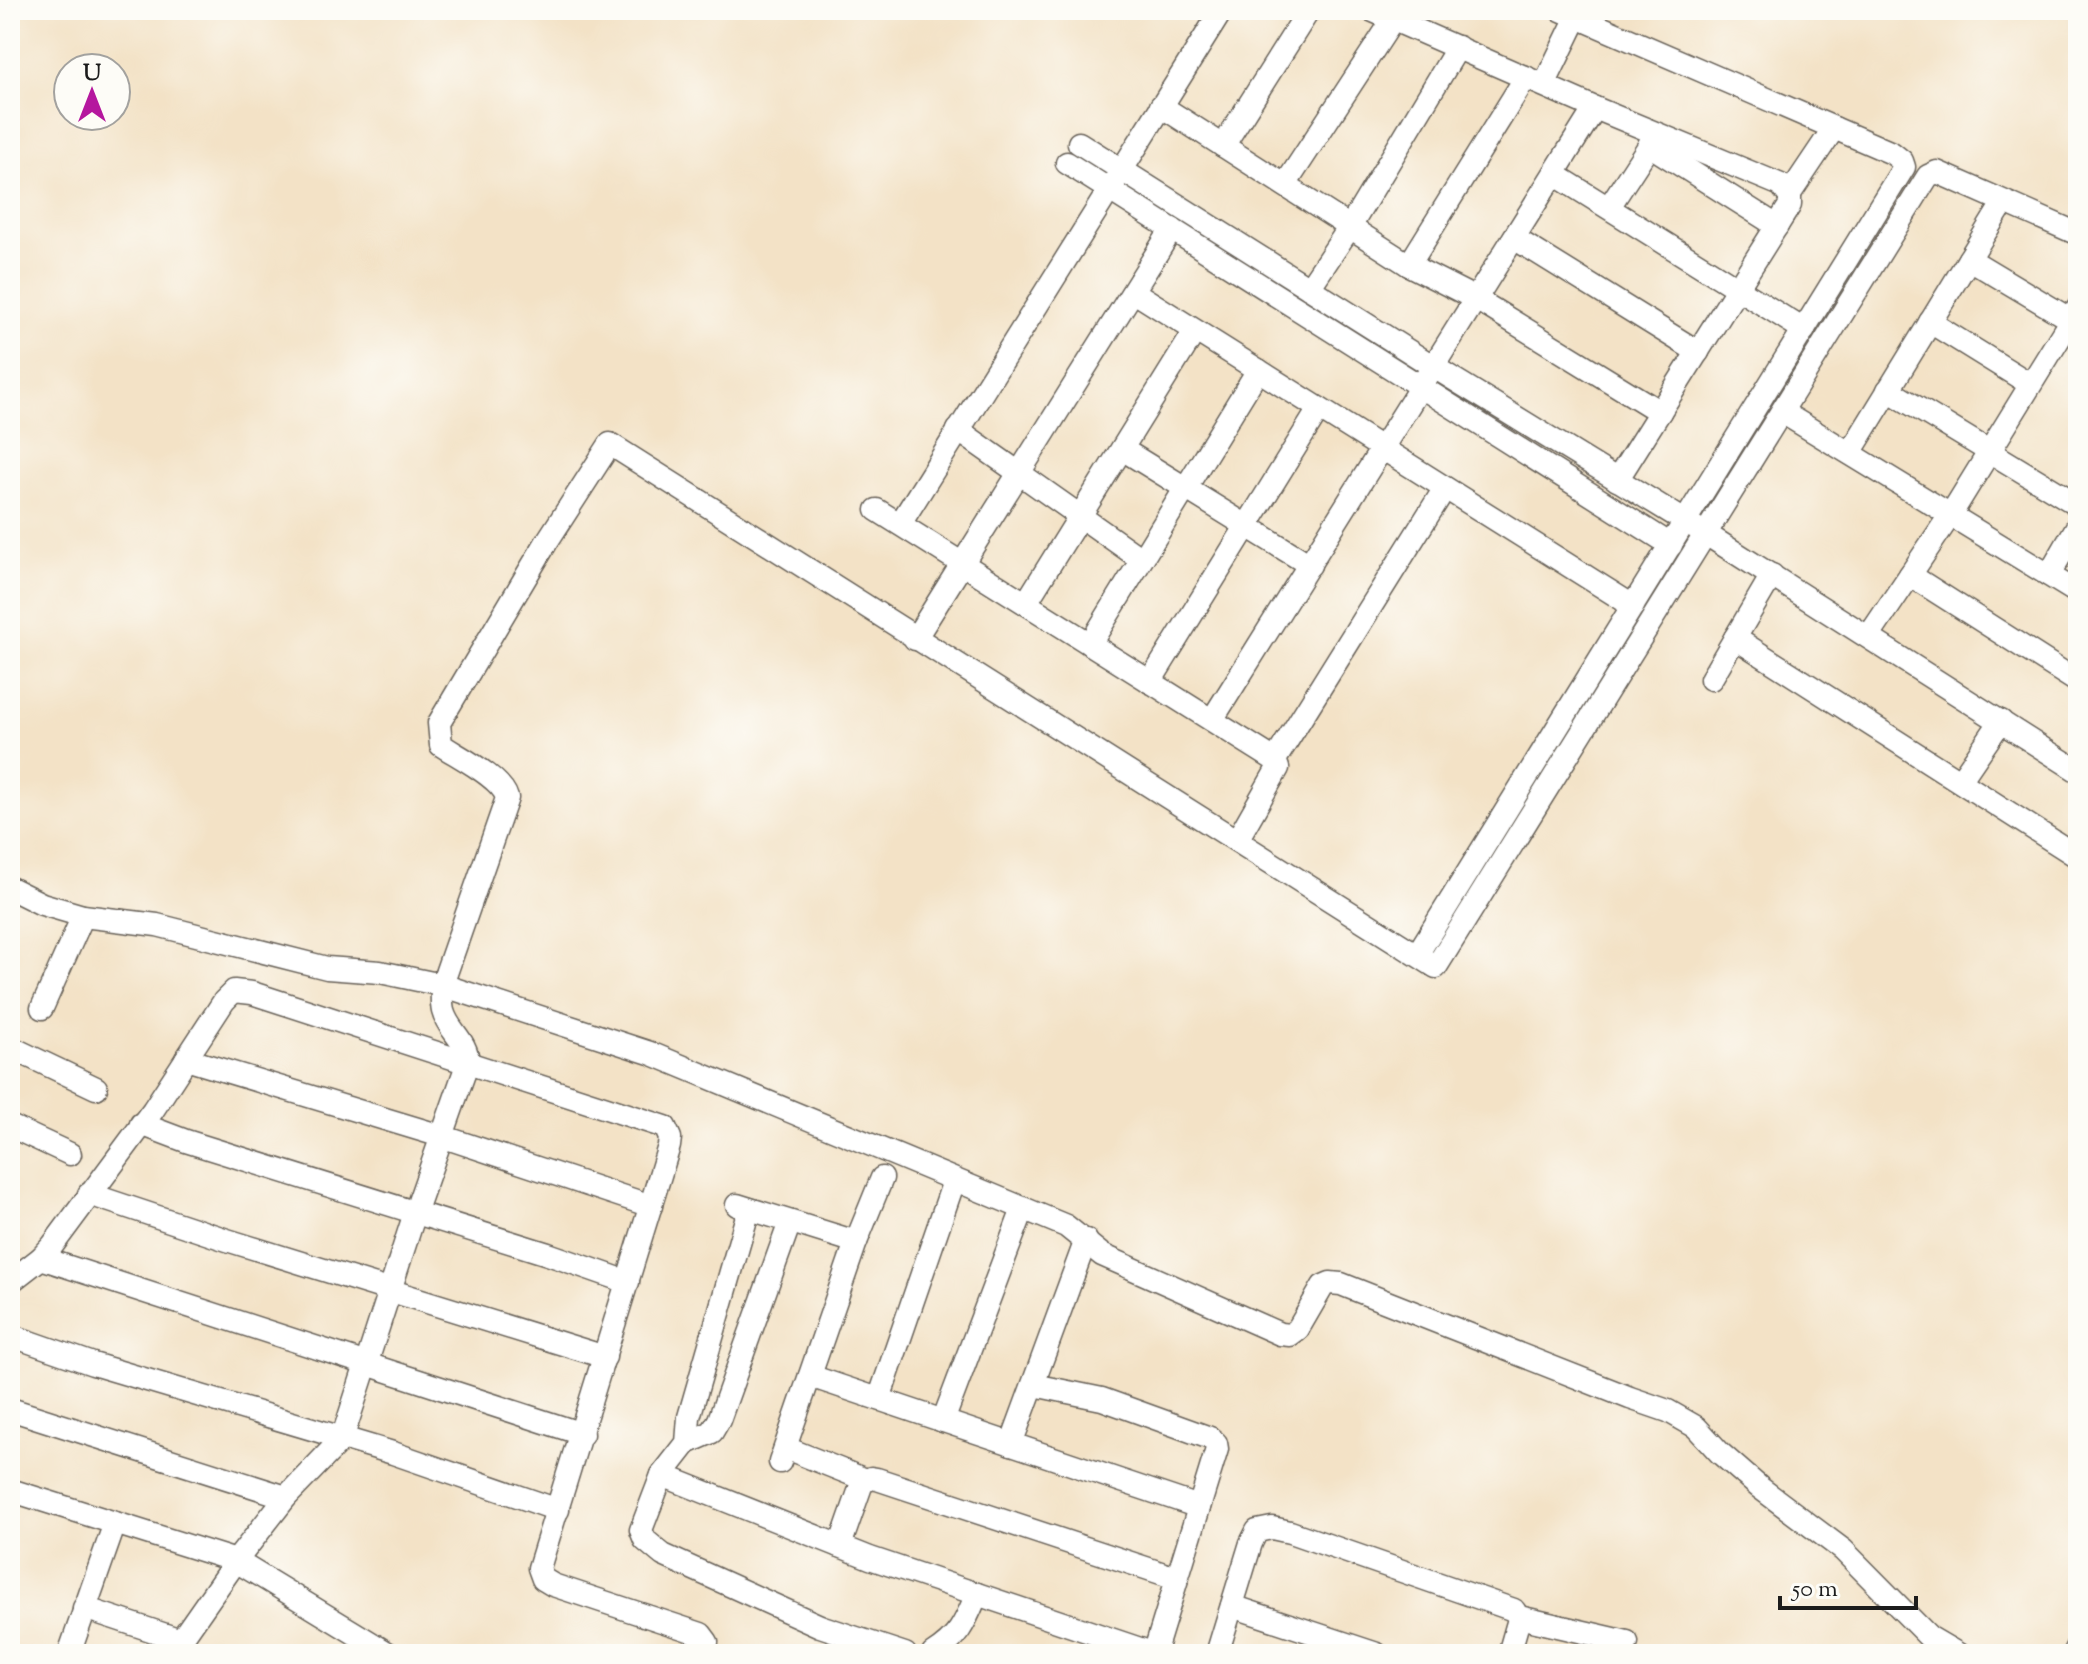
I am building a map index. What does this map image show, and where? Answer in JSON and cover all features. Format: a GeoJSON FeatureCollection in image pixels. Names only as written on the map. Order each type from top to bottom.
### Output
{"type":"FeatureCollection","features":[{"type":"Feature","properties":{"kind":"street"},"geometry":{"type":"LineString","coordinates":[[900,524],[1222,10]]}},
{"type":"Feature","properties":{"kind":"street"},"geometry":{"type":"LineString","coordinates":[[1223,146],[1309,10]]}},
{"type":"Feature","properties":{"kind":"street"},"geometry":{"type":"LineString","coordinates":[[1371,10],[1595,108],[1653,139],[1777,226]]}},
{"type":"Feature","properties":{"kind":"street"},"geometry":{"type":"LineString","coordinates":[[1409,265],[1535,81],[1569,14],[1892,153],[1904,167],[1418,953]]}},
{"type":"Feature","properties":{"kind":"street"},"geometry":{"type":"LineString","coordinates":[[1285,185],[1393,20]]}},
{"type":"Feature","properties":{"kind":"street"},"geometry":{"type":"LineString","coordinates":[[1309,288],[1350,227],[1458,47]]}},
{"type":"Feature","properties":{"kind":"street"},"geometry":{"type":"LineString","coordinates":[[1161,106],[1409,265],[1476,299],[1660,412]]}},
{"type":"Feature","properties":{"kind":"street"},"geometry":{"type":"LineString","coordinates":[[1212,720],[1595,108]]}},
{"type":"Feature","properties":{"kind":"street"},"geometry":{"type":"LineString","coordinates":[[1789,195],[1834,128]]}},
{"type":"Feature","properties":{"kind":"street"},"geometry":{"type":"LineString","coordinates":[[1617,480],[1790,205],[1789,195],[1781,185],[1653,139]]}},
{"type":"Feature","properties":{"kind":"street"},"geometry":{"type":"LineString","coordinates":[[1609,207],[1653,139]]}},
{"type":"Feature","properties":{"kind":"street"},"geometry":{"type":"LineString","coordinates":[[1079,143],[1772,575],[2078,771]]}},
{"type":"Feature","properties":{"kind":"street"},"geometry":{"type":"LineString","coordinates":[[1067,163],[1671,545]]}},
{"type":"Feature","properties":{"kind":"street"},"geometry":{"type":"LineString","coordinates":[[84,1608],[176,1647],[236,1561],[286,1497],[342,1439],[415,1213],[468,1062],[464,1043],[447,1022],[442,985],[507,798],[505,790],[496,781],[441,745],[439,723],[546,543],[610,444],[1436,967],[1931,173],[1937,172],[2078,234]]}},
{"type":"Feature","properties":{"kind":"street"},"geometry":{"type":"LineString","coordinates":[[1554,174],[1804,330]]}},
{"type":"Feature","properties":{"kind":"street"},"geometry":{"type":"LineString","coordinates":[[1850,453],[2004,202]]}},
{"type":"Feature","properties":{"kind":"street"},"geometry":{"type":"LineString","coordinates":[[915,639],[1172,229]]}},
{"type":"Feature","properties":{"kind":"street"},"geometry":{"type":"LineString","coordinates":[[1514,238],[1698,352]]}},
{"type":"Feature","properties":{"kind":"street"},"geometry":{"type":"LineString","coordinates":[[1869,636],[1951,514],[2074,314],[1969,259]]}},
{"type":"Feature","properties":{"kind":"street"},"geometry":{"type":"LineString","coordinates":[[1134,292],[1633,606]]}},
{"type":"Feature","properties":{"kind":"street"},"geometry":{"type":"LineString","coordinates":[[1930,322],[2030,384]]}},
{"type":"Feature","properties":{"kind":"street"},"geometry":{"type":"LineString","coordinates":[[1026,603],[1195,331]]}},
{"type":"Feature","properties":{"kind":"street"},"geometry":{"type":"LineString","coordinates":[[1090,644],[1258,370]]}},
{"type":"Feature","properties":{"kind":"street"},"geometry":{"type":"LineString","coordinates":[[1888,390],[2078,505]]}},
{"type":"Feature","properties":{"kind":"street"},"geometry":{"type":"LineString","coordinates":[[1150,682],[1319,409]]}},
{"type":"Feature","properties":{"kind":"street"},"geometry":{"type":"LineString","coordinates":[[1782,412],[2078,593]]}},
{"type":"Feature","properties":{"kind":"street"},"geometry":{"type":"LineString","coordinates":[[958,430],[1141,559]]}},
{"type":"Feature","properties":{"kind":"street"},"geometry":{"type":"LineString","coordinates":[[1122,449],[1310,565]]}},
{"type":"Feature","properties":{"kind":"street"},"geometry":{"type":"LineString","coordinates":[[1275,760],[1445,488]]}},
{"type":"Feature","properties":{"kind":"street"},"geometry":{"type":"LineString","coordinates":[[877,510],[1275,760],[1278,768],[1237,840]]}},
{"type":"Feature","properties":{"kind":"street"},"geometry":{"type":"LineString","coordinates":[[2049,575],[2078,525]]}},
{"type":"Feature","properties":{"kind":"street"},"geometry":{"type":"LineString","coordinates":[[1711,679],[1772,575]]}},
{"type":"Feature","properties":{"kind":"street"},"geometry":{"type":"LineString","coordinates":[[1910,575],[2078,682]]}},
{"type":"Feature","properties":{"kind":"street"},"geometry":{"type":"LineString","coordinates":[[1735,638],[2078,857]]}},
{"type":"Feature","properties":{"kind":"street"},"geometry":{"type":"LineString","coordinates":[[1960,781],[2001,721]]}},
{"type":"Feature","properties":{"kind":"street"},"geometry":{"type":"LineString","coordinates":[[10,888],[42,904],[83,916],[173,929],[327,968],[380,972],[442,985],[650,1053],[1066,1226],[1102,1255],[1280,1334],[1290,1335],[1298,1329],[1323,1286],[1341,1284],[1668,1411],[1696,1427],[1759,1487],[1843,1550],[1929,1637],[1958,1654]]}},
{"type":"Feature","properties":{"kind":"street"},"geometry":{"type":"LineString","coordinates":[[42,1008],[83,916]]}},
{"type":"Feature","properties":{"kind":"street"},"geometry":{"type":"LineString","coordinates":[[10,1282],[41,1258],[141,1124],[224,1001],[238,990],[371,1030],[665,1127],[670,1138],[651,1206],[540,1562],[540,1572],[547,1582],[701,1634],[707,1642],[704,1654]]}},
{"type":"Feature","properties":{"kind":"street"},"geometry":{"type":"LineString","coordinates":[[10,1047],[96,1088]]}},
{"type":"Feature","properties":{"kind":"street"},"geometry":{"type":"LineString","coordinates":[[186,1059],[441,1136],[651,1206]]}},
{"type":"Feature","properties":{"kind":"street"},"geometry":{"type":"LineString","coordinates":[[141,1124],[628,1282]]}},
{"type":"Feature","properties":{"kind":"street"},"geometry":{"type":"LineString","coordinates":[[11,1130],[70,1154]]}},
{"type":"Feature","properties":{"kind":"street"},"geometry":{"type":"LineString","coordinates":[[882,1178],[856,1242],[783,1455],[866,1480],[877,1479],[1176,1578]]}},
{"type":"Feature","properties":{"kind":"street"},"geometry":{"type":"LineString","coordinates":[[879,1399],[954,1181]]}},
{"type":"Feature","properties":{"kind":"street"},"geometry":{"type":"LineString","coordinates":[[89,1194],[605,1357]]}},
{"type":"Feature","properties":{"kind":"street"},"geometry":{"type":"LineString","coordinates":[[687,1443],[689,1417],[742,1207],[856,1242]]}},
{"type":"Feature","properties":{"kind":"street"},"geometry":{"type":"LineString","coordinates":[[943,1421],[1023,1209]]}},
{"type":"Feature","properties":{"kind":"street"},"geometry":{"type":"LineString","coordinates":[[790,1222],[719,1420],[712,1432],[687,1443],[662,1475],[641,1530],[645,1540],[663,1555],[820,1626],[905,1654]]}},
{"type":"Feature","properties":{"kind":"street"},"geometry":{"type":"LineString","coordinates":[[1011,1444],[1086,1240]]}},
{"type":"Feature","properties":{"kind":"street"},"geometry":{"type":"LineString","coordinates":[[41,1258],[582,1434]]}},
{"type":"Feature","properties":{"kind":"street"},"geometry":{"type":"LineString","coordinates":[[10,1335],[558,1510]]}},
{"type":"Feature","properties":{"kind":"street"},"geometry":{"type":"LineString","coordinates":[[810,1376],[1199,1507]]}},
{"type":"Feature","properties":{"kind":"street"},"geometry":{"type":"LineString","coordinates":[[662,1475],[840,1546],[1155,1654],[1217,1449],[1216,1443],[1210,1438],[1102,1399],[1034,1385]]}},
{"type":"Feature","properties":{"kind":"street"},"geometry":{"type":"LineString","coordinates":[[10,1409],[286,1497]]}},
{"type":"Feature","properties":{"kind":"street"},"geometry":{"type":"LineString","coordinates":[[840,1546],[862,1483],[866,1480]]}},
{"type":"Feature","properties":{"kind":"street"},"geometry":{"type":"LineString","coordinates":[[10,1490],[236,1561],[389,1654]]}},
{"type":"Feature","properties":{"kind":"street"},"geometry":{"type":"LineString","coordinates":[[69,1654],[115,1523]]}},
{"type":"Feature","properties":{"kind":"street"},"geometry":{"type":"LineString","coordinates":[[1217,1654],[1257,1531],[1272,1528],[1497,1604],[1516,1612],[1519,1617],[1627,1642]]}},
{"type":"Feature","properties":{"kind":"street"},"geometry":{"type":"LineString","coordinates":[[933,1654],[962,1629],[977,1594]]}},
{"type":"Feature","properties":{"kind":"street"},"geometry":{"type":"LineString","coordinates":[[1232,1606],[1377,1654]]}},
{"type":"Feature","properties":{"kind":"street"},"geometry":{"type":"LineString","coordinates":[[1509,1654],[1519,1617]]}},
{"type":"Feature","properties":{"kind":"street"},"geometry":{"type":"LineString","coordinates":[[2073,1654],[2078,1644]]}}]}
